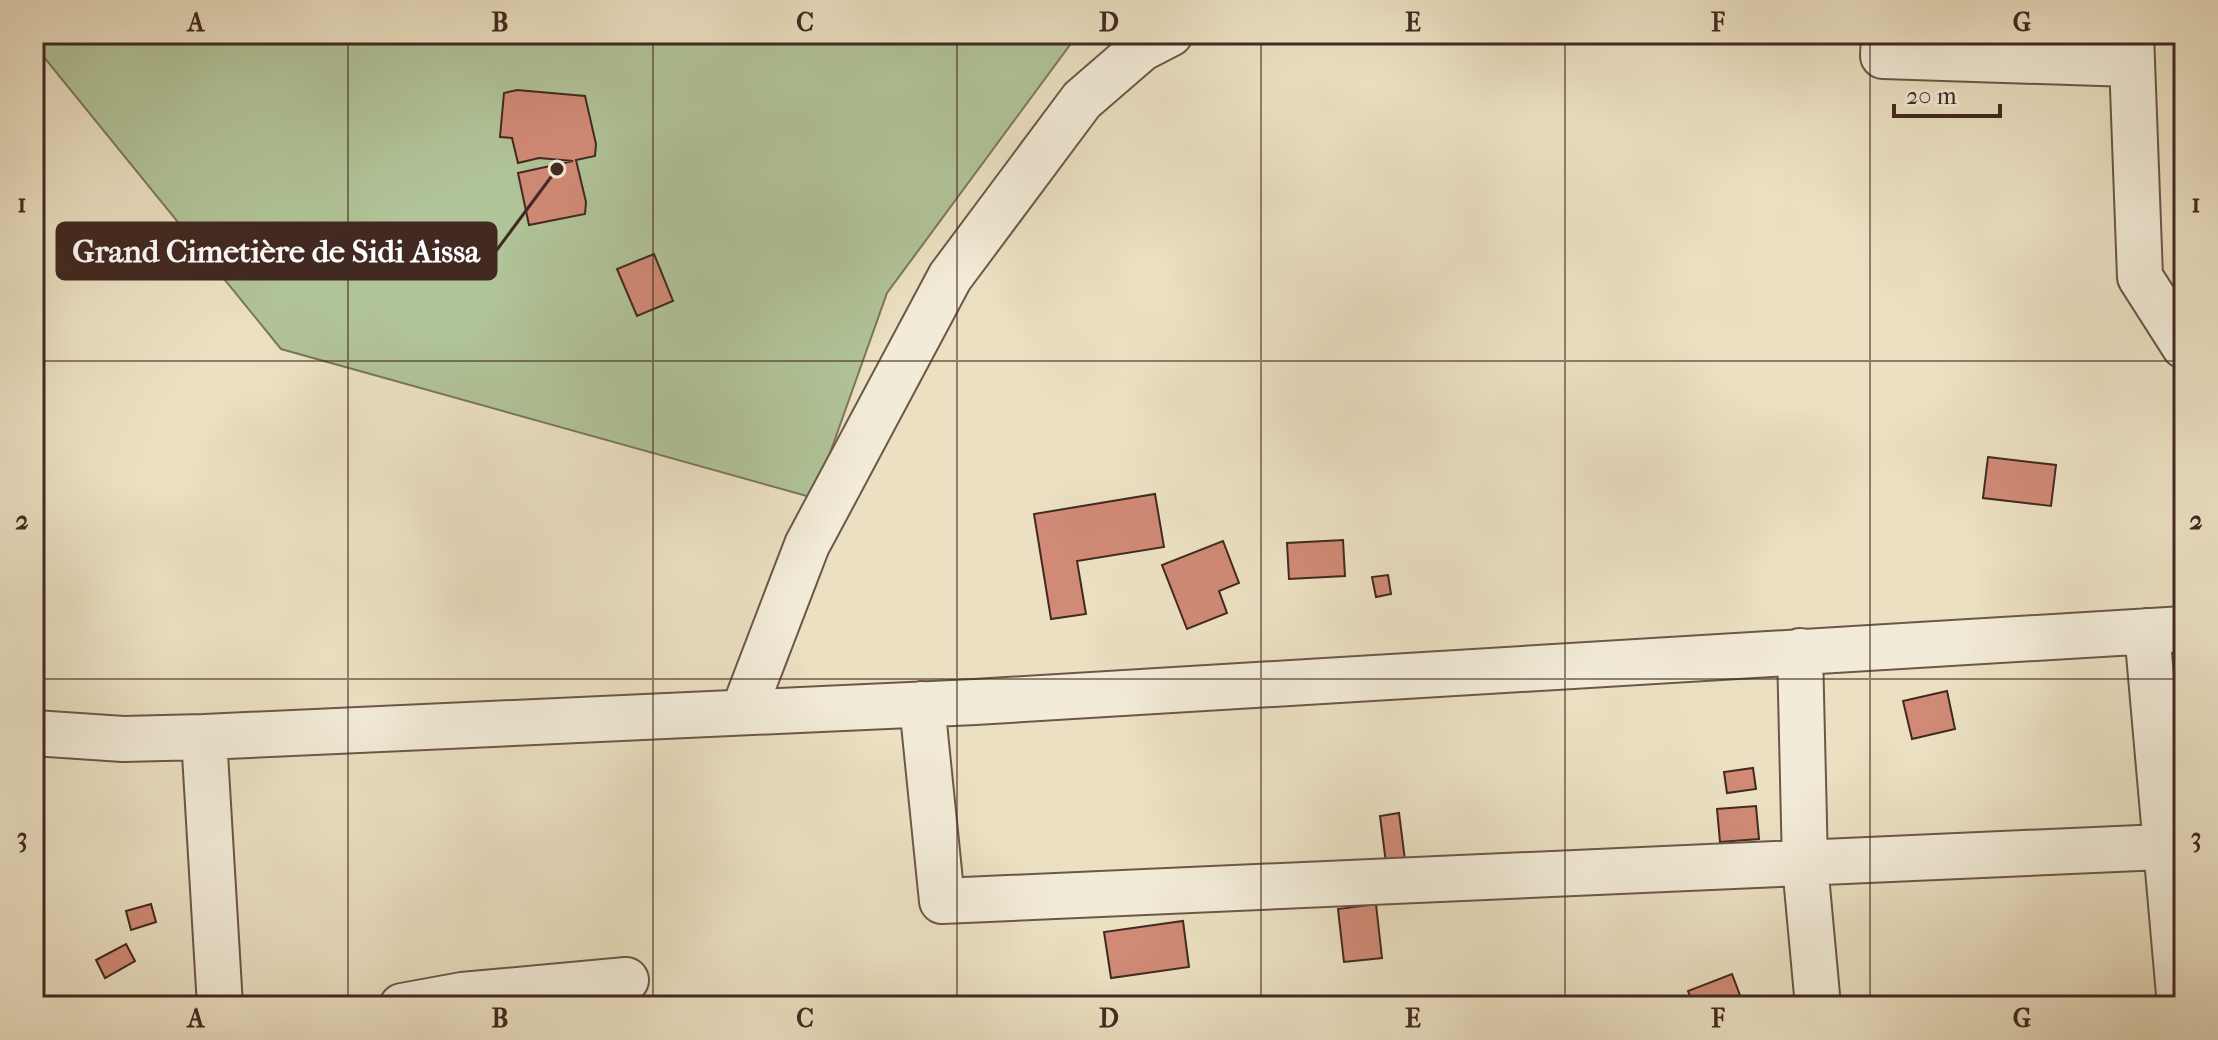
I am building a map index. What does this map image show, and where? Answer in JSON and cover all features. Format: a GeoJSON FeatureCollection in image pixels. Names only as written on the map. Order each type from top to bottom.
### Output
{"type":"FeatureCollection","features":[{"type":"Feature","properties":{"kind":"street"},"geometry":{"type":"LineString","coordinates":[[743,712],[807,545],[950,277],[1082,100],[1141,49],[1170,34]]}},
{"type":"Feature","properties":{"kind":"street"},"geometry":{"type":"LineString","coordinates":[[1884,34],[1883,56],[2131,49],[2140,277],[2184,346]]}},
{"type":"Feature","properties":{"kind":"street"},"geometry":{"type":"LineString","coordinates":[[34,733],[123,739],[204,737],[922,704],[2166,630],[2180,1006]]}},
{"type":"Feature","properties":{"kind":"street"},"geometry":{"type":"LineString","coordinates":[[1800,651],[1805,865],[1818,1006]]}},
{"type":"Feature","properties":{"kind":"street"},"geometry":{"type":"LineString","coordinates":[[922,704],[942,901],[1805,865],[2175,846]]}},
{"type":"Feature","properties":{"kind":"street"},"geometry":{"type":"LineString","coordinates":[[204,737],[220,1006]]}},
{"type":"Feature","properties":{"kind":"street"},"geometry":{"type":"LineString","coordinates":[[34,763],[123,739]]}},
{"type":"Feature","properties":{"kind":"street"},"geometry":{"type":"LineString","coordinates":[[402,1006],[462,995],[626,980]]}},
{"type":"Feature","properties":{"kind":"green space"},"geometry":{"type":"Polygon","coordinates":[[[34,34],[1078,34],[887,293],[814,498],[281,349],[34,45],[34,34]]]}},
{"type":"Feature","properties":{"kind":"building"},"geometry":{"type":"Polygon","coordinates":[[[517,90],[585,96],[596,144],[595,156],[576,160],[586,202],[585,214],[529,225],[518,173],[573,161],[539,158],[518,163],[512,138],[500,137],[504,93],[517,90]]]}},
{"type":"Feature","properties":{"kind":"building"},"geometry":{"type":"Polygon","coordinates":[[[654,254],[673,301],[637,316],[617,269],[654,254]]]}},
{"type":"Feature","properties":{"kind":"building"},"geometry":{"type":"Polygon","coordinates":[[[1988,457],[2056,465],[2051,506],[1983,498],[1988,457]]]}},
{"type":"Feature","properties":{"kind":"building"},"geometry":{"type":"Polygon","coordinates":[[[1155,494],[1164,547],[1077,561],[1086,614],[1051,619],[1034,514],[1155,494]]]}},
{"type":"Feature","properties":{"kind":"building"},"geometry":{"type":"Polygon","coordinates":[[[1343,540],[1345,576],[1289,579],[1287,543],[1343,540]]]}},
{"type":"Feature","properties":{"kind":"building"},"geometry":{"type":"Polygon","coordinates":[[[1223,541],[1239,583],[1219,591],[1227,613],[1187,629],[1162,565],[1223,541]]]}},
{"type":"Feature","properties":{"kind":"building"},"geometry":{"type":"Polygon","coordinates":[[[1388,575],[1391,594],[1376,597],[1372,577],[1388,575]]]}},
{"type":"Feature","properties":{"kind":"building"},"geometry":{"type":"Polygon","coordinates":[[[1947,691],[1955,729],[1912,739],[1903,701],[1947,691]]]}},
{"type":"Feature","properties":{"kind":"building"},"geometry":{"type":"Polygon","coordinates":[[[1753,768],[1756,789],[1727,793],[1724,772],[1753,768]]]}},
{"type":"Feature","properties":{"kind":"building"},"geometry":{"type":"Polygon","coordinates":[[[1756,806],[1759,839],[1720,842],[1717,809],[1756,806]]]}},
{"type":"Feature","properties":{"kind":"building"},"geometry":{"type":"Polygon","coordinates":[[[1399,813],[1405,860],[1386,863],[1380,816],[1399,813]]]}},
{"type":"Feature","properties":{"kind":"building"},"geometry":{"type":"Polygon","coordinates":[[[151,904],[156,922],[131,930],[126,911],[151,904]]]}},
{"type":"Feature","properties":{"kind":"building"},"geometry":{"type":"Polygon","coordinates":[[[1376,904],[1382,958],[1344,962],[1338,909],[1376,904]]]}},
{"type":"Feature","properties":{"kind":"building"},"geometry":{"type":"Polygon","coordinates":[[[1183,921],[1189,967],[1111,978],[1104,932],[1183,921]]]}},
{"type":"Feature","properties":{"kind":"building"},"geometry":{"type":"Polygon","coordinates":[[[126,944],[135,961],[105,978],[96,960],[126,944]]]}},
{"type":"Feature","properties":{"kind":"building"},"geometry":{"type":"Polygon","coordinates":[[[1732,974],[1744,1006],[1694,1006],[1688,991],[1732,974]]]}},
{"type":"Feature","properties":{"kind":"place","name":"Grand Cimetière de Sidi Aissa"},"geometry":{"type":"Point","coordinates":[557,169]}}]}
